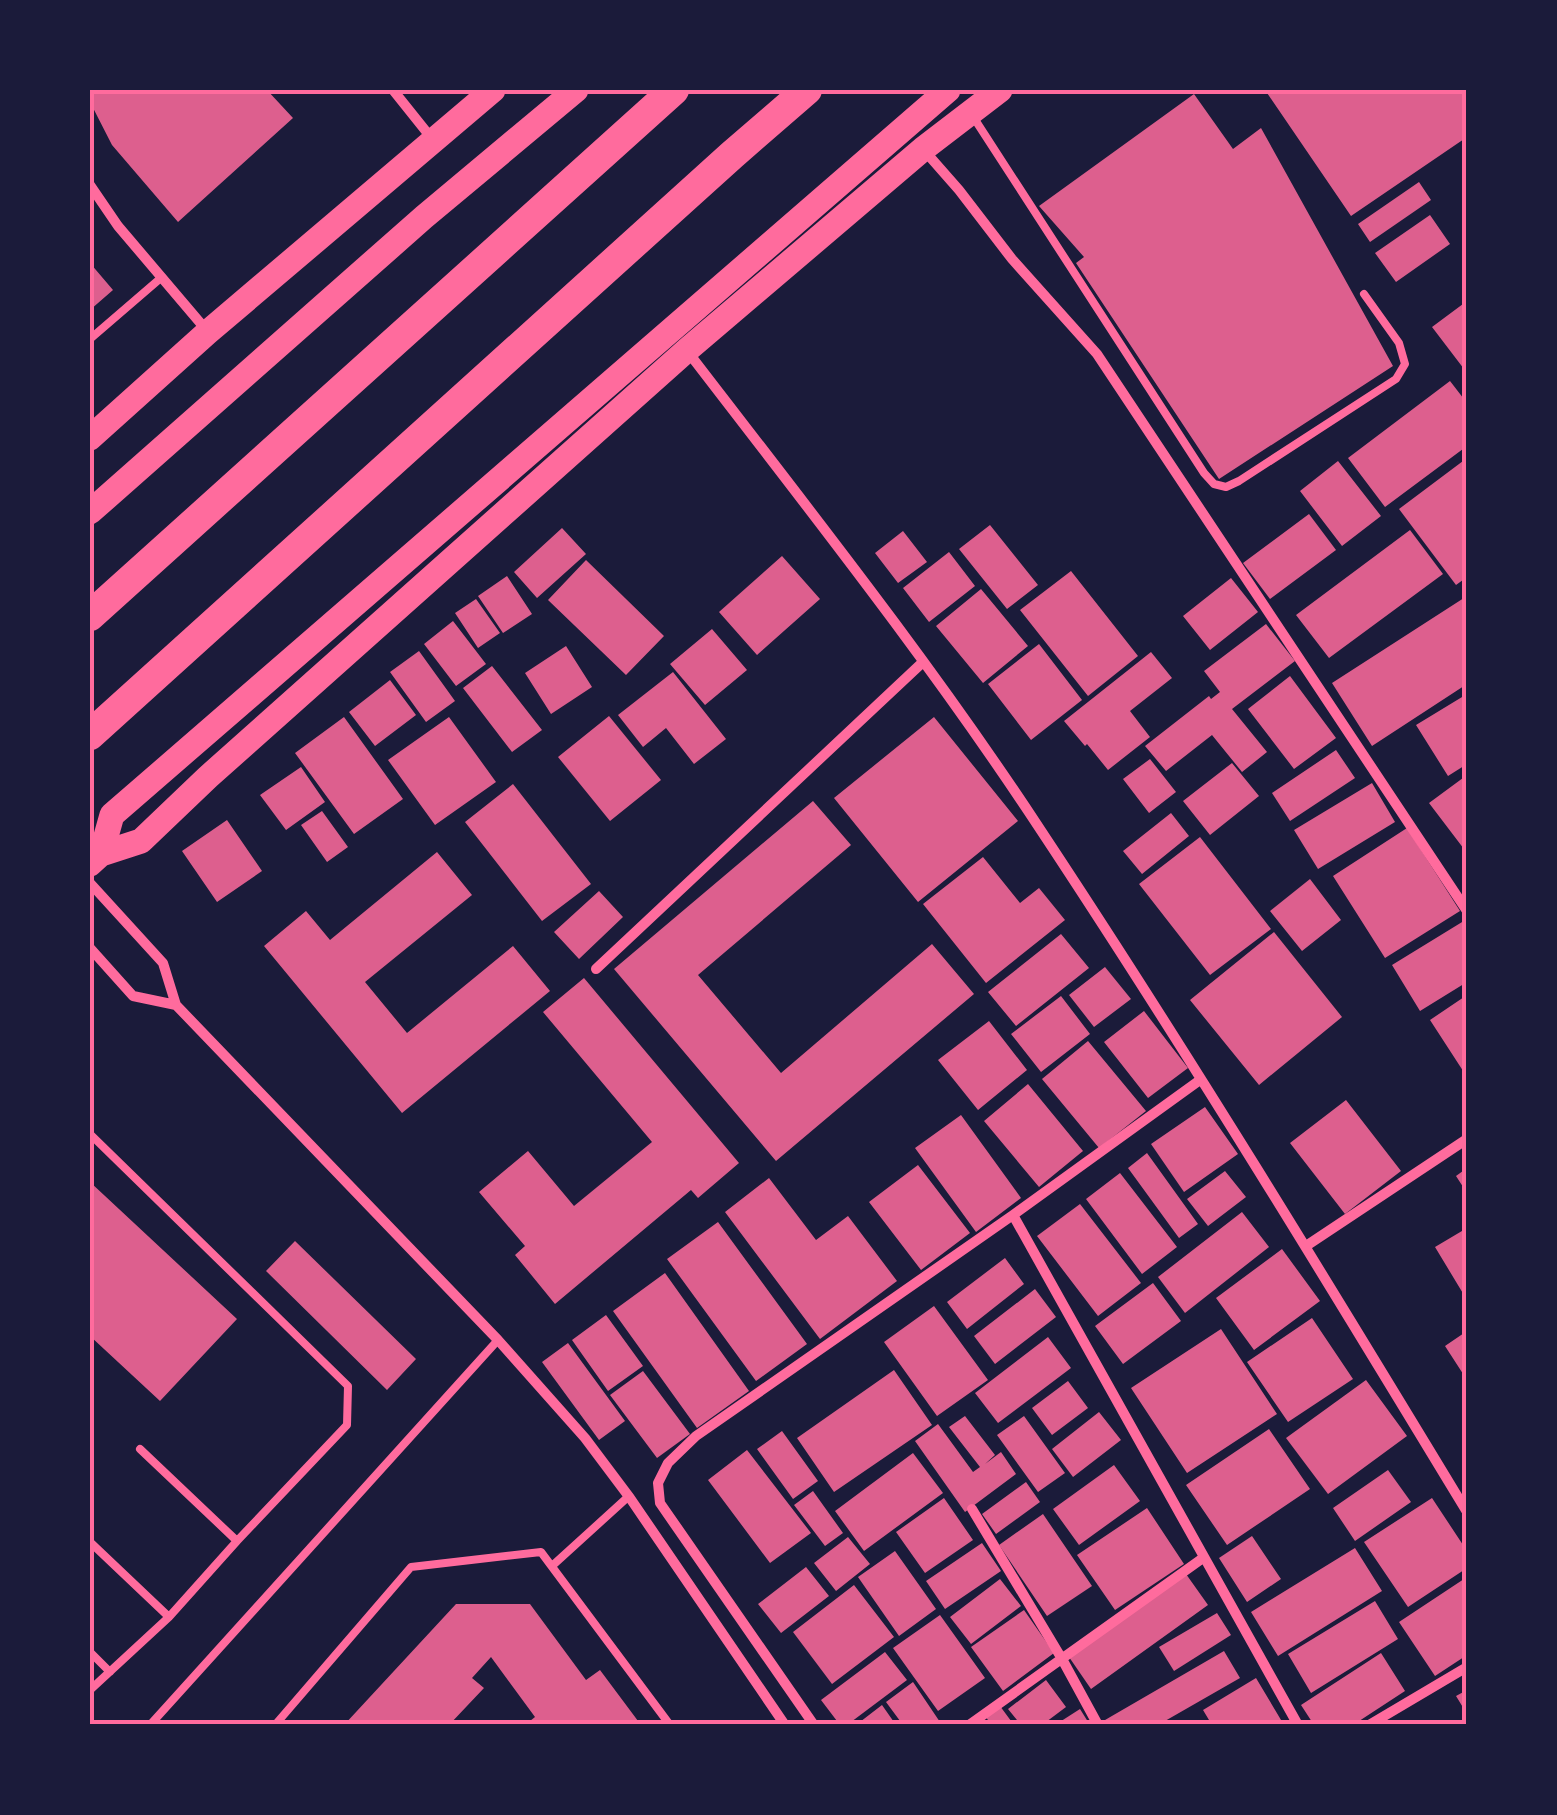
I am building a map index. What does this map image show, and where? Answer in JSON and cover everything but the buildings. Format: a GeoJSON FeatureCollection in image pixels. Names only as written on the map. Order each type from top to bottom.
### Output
{"type":"FeatureCollection","features":[{"type":"Feature","properties":{"kind":"highway"},"geometry":{"type":"LineString","coordinates":[[90,616],[674,90]]}},
{"type":"Feature","properties":{"kind":"highway"},"geometry":{"type":"LineString","coordinates":[[90,735],[807,90]]}},
{"type":"Feature","properties":{"kind":"main road"},"geometry":{"type":"LineString","coordinates":[[90,438],[208,332],[493,90]]}},
{"type":"Feature","properties":{"kind":"main road"},"geometry":{"type":"LineString","coordinates":[[90,512],[424,217],[576,90]]}},
{"type":"Feature","properties":{"kind":"main road"},"geometry":{"type":"LineString","coordinates":[[95,859],[112,815],[948,90]]}},
{"type":"Feature","properties":{"kind":"main road"},"geometry":{"type":"LineString","coordinates":[[95,859],[141,840],[687,350],[923,148],[1000,90]]}},
{"type":"Feature","properties":{"kind":"street"},"geometry":{"type":"LineString","coordinates":[[393,90],[434,141]]}},
{"type":"Feature","properties":{"kind":"street"},"geometry":{"type":"LineString","coordinates":[[923,148],[1012,259],[1097,354],[1467,912]]}},
{"type":"Feature","properties":{"kind":"street"},"geometry":{"type":"LineString","coordinates":[[90,185],[118,226],[208,332]]}},
{"type":"Feature","properties":{"kind":"street"},"geometry":{"type":"LineString","coordinates":[[687,350],[923,662],[1037,824],[1306,1246],[1467,1512]]}},
{"type":"Feature","properties":{"kind":"street"},"geometry":{"type":"LineString","coordinates":[[596,969],[923,662]]}},
{"type":"Feature","properties":{"kind":"street"},"geometry":{"type":"LineString","coordinates":[[90,883],[164,962],[176,1006],[498,1340],[585,1438],[786,1725]]}},
{"type":"Feature","properties":{"kind":"street"},"geometry":{"type":"LineString","coordinates":[[90,948],[133,996],[176,1006]]}},
{"type":"Feature","properties":{"kind":"street"},"geometry":{"type":"LineString","coordinates":[[814,1725],[660,1502],[658,1483],[668,1463],[696,1436],[1200,1080]]}},
{"type":"Feature","properties":{"kind":"street"},"geometry":{"type":"LineString","coordinates":[[1306,1246],[1467,1139]]}},
{"type":"Feature","properties":{"kind":"street"},"geometry":{"type":"LineString","coordinates":[[1013,1215],[1298,1725]]}},
{"type":"Feature","properties":{"kind":"street"},"geometry":{"type":"LineString","coordinates":[[972,1509],[1098,1725]]}},
{"type":"Feature","properties":{"kind":"street"},"geometry":{"type":"LineString","coordinates":[[969,1725],[1203,1558]]}},
{"type":"Feature","properties":{"kind":"street"},"geometry":{"type":"LineString","coordinates":[[1370,1725],[1467,1667]]}},
{"type":"Feature","properties":{"kind":"lane"},"geometry":{"type":"LineString","coordinates":[[970,112],[1214,484],[1226,487],[1240,481],[1396,379],[1404,364],[1399,343],[1364,294]]}},
{"type":"Feature","properties":{"kind":"lane"},"geometry":{"type":"LineString","coordinates":[[90,339],[162,277]]}},
{"type":"Feature","properties":{"kind":"lane"},"geometry":{"type":"LineString","coordinates":[[90,1134],[348,1386],[347,1425],[169,1617],[90,1690]]}},
{"type":"Feature","properties":{"kind":"lane"},"geometry":{"type":"LineString","coordinates":[[150,1725],[498,1340]]}},
{"type":"Feature","properties":{"kind":"lane"},"geometry":{"type":"LineString","coordinates":[[140,1448],[236,1541]]}},
{"type":"Feature","properties":{"kind":"lane"},"geometry":{"type":"LineString","coordinates":[[552,1566],[629,1496]]}},
{"type":"Feature","properties":{"kind":"lane"},"geometry":{"type":"LineString","coordinates":[[90,1542],[169,1617]]}},
{"type":"Feature","properties":{"kind":"lane"},"geometry":{"type":"LineString","coordinates":[[275,1725],[411,1567],[541,1552],[670,1725]]}},
{"type":"Feature","properties":{"kind":"lane"},"geometry":{"type":"LineString","coordinates":[[90,1652],[110,1672]]}}]}
